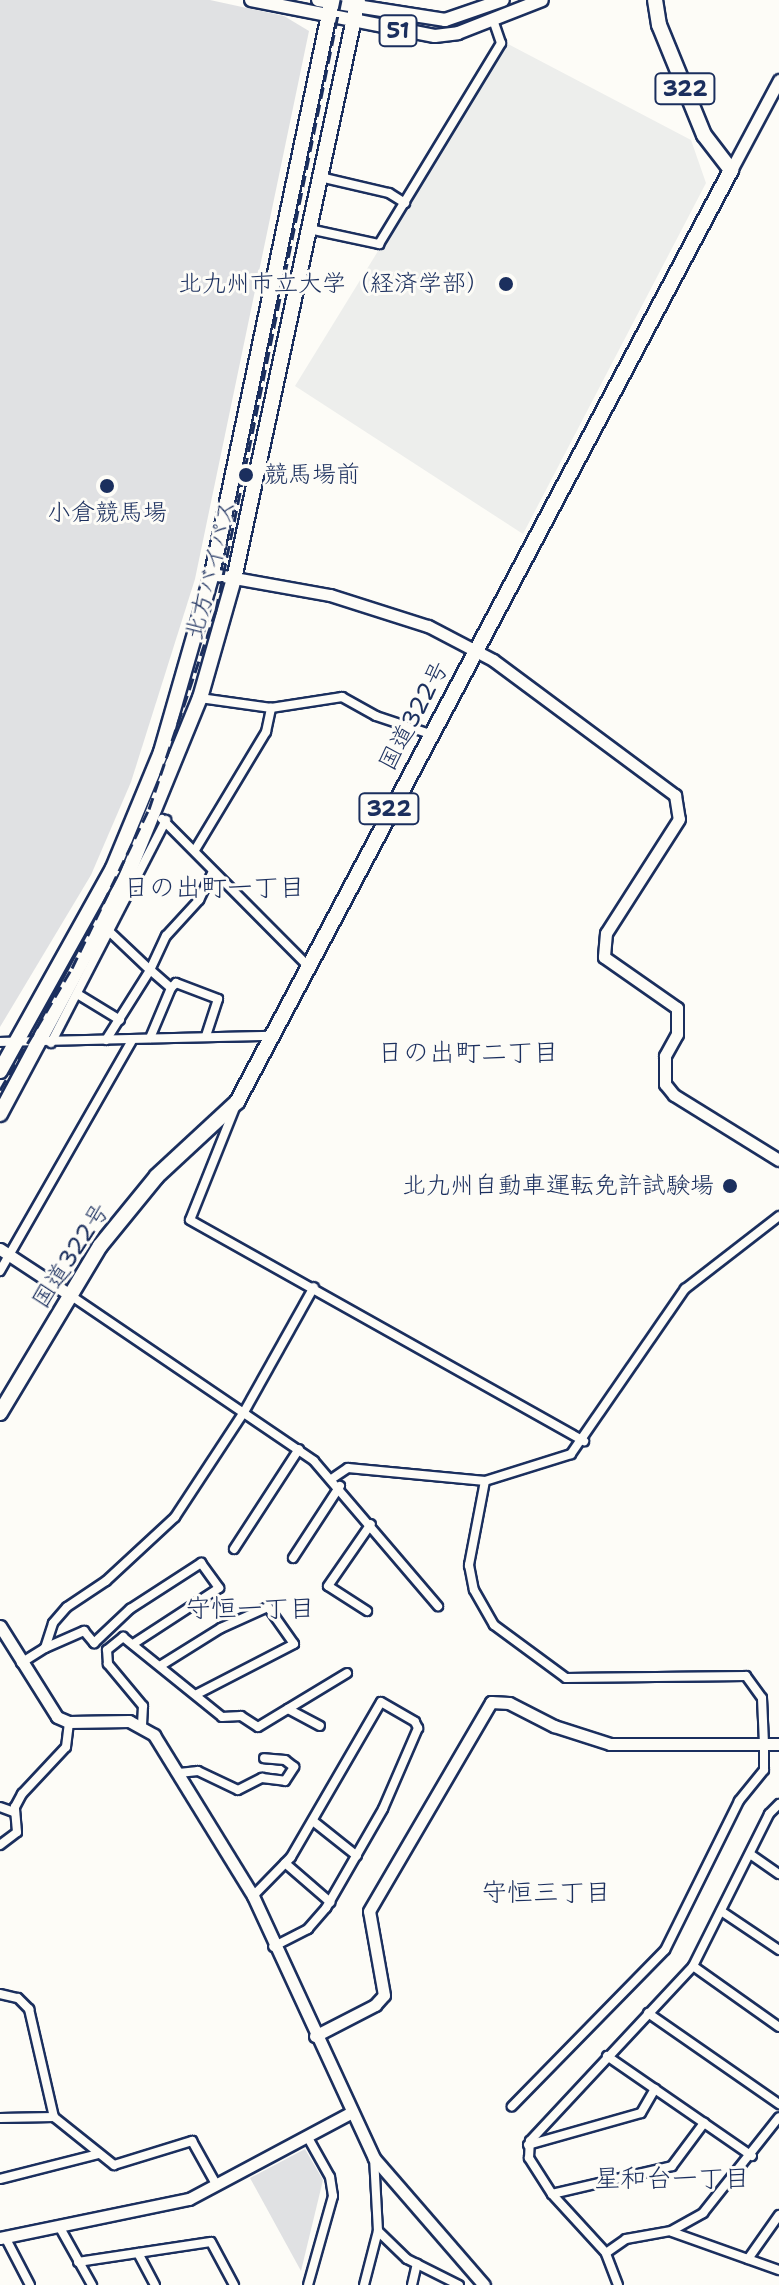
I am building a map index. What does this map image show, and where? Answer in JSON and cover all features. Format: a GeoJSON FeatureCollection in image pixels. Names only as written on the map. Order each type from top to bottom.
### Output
{"type":"FeatureCollection","features":[{"type":"Feature","properties":{"kind":"highway","name":"322"},"geometry":{"type":"LineString","coordinates":[[655,0],[659,25],[704,135],[731,170]]}},
{"type":"Feature","properties":{"kind":"highway","name":"北方バイパス"},"geometry":{"type":"LineString","coordinates":[[0,1071],[82,929],[141,806],[212,574],[328,4]]}},
{"type":"Feature","properties":{"kind":"highway","name":"北方バイパス"},"geometry":{"type":"LineString","coordinates":[[0,1114],[46,1043],[161,818],[200,698],[234,579],[356,10]]}},
{"type":"Feature","properties":{"kind":"highway","name":"国道322号"},"geometry":{"type":"LineString","coordinates":[[0,1413],[70,1295],[133,1204],[237,1102],[269,1036],[731,170]]}},
{"type":"Feature","properties":{"kind":"main road","name":"51"},"geometry":{"type":"LineString","coordinates":[[251,0],[328,4],[445,20],[503,0]]}},
{"type":"Feature","properties":{"kind":"main road","name":"51"},"geometry":{"type":"LineString","coordinates":[[356,10],[435,36],[493,20],[542,0]]}},
{"type":"Feature","properties":{"kind":"street"},"geometry":{"type":"LineString","coordinates":[[309,229],[379,244],[501,43],[493,20]]}},
{"type":"Feature","properties":{"kind":"street"},"geometry":{"type":"LineString","coordinates":[[731,170],[779,80]]}},
{"type":"Feature","properties":{"kind":"street"},"geometry":{"type":"LineString","coordinates":[[320,177],[389,193],[405,203]]}},
{"type":"Feature","properties":{"kind":"street"},"geometry":{"type":"LineString","coordinates":[[212,574],[396,613],[474,651],[679,801],[679,819],[606,933],[604,957],[677,1008],[677,1034],[665,1056],[665,1084],[674,1095],[779,1160]]}},
{"type":"Feature","properties":{"kind":"street"},"geometry":{"type":"LineString","coordinates":[[200,698],[271,708],[342,697],[376,716],[430,734]]}},
{"type":"Feature","properties":{"kind":"street"},"geometry":{"type":"LineString","coordinates":[[195,850],[266,732],[271,708]]}},
{"type":"Feature","properties":{"kind":"street"},"geometry":{"type":"LineString","coordinates":[[141,806],[161,818],[195,850],[308,966]]}},
{"type":"Feature","properties":{"kind":"street"},"geometry":{"type":"LineString","coordinates":[[46,1043],[79,995],[111,933],[161,818]]}},
{"type":"Feature","properties":{"kind":"street"},"geometry":{"type":"LineString","coordinates":[[106,1040],[150,970],[166,936],[199,900],[213,871]]}},
{"type":"Feature","properties":{"kind":"street"},"geometry":{"type":"LineString","coordinates":[[111,933],[171,988]]}},
{"type":"Feature","properties":{"kind":"street"},"geometry":{"type":"LineString","coordinates":[[150,1038],[176,983],[218,999],[206,1036]]}},
{"type":"Feature","properties":{"kind":"street"},"geometry":{"type":"LineString","coordinates":[[79,995],[120,1020]]}},
{"type":"Feature","properties":{"kind":"street"},"geometry":{"type":"LineString","coordinates":[[0,1042],[269,1036]]}},
{"type":"Feature","properties":{"kind":"street"},"geometry":{"type":"LineString","coordinates":[[0,1271],[4,1252],[133,1039]]}},
{"type":"Feature","properties":{"kind":"street"},"geometry":{"type":"LineString","coordinates":[[237,1102],[190,1220],[584,1441]]}},
{"type":"Feature","properties":{"kind":"street"},"geometry":{"type":"LineString","coordinates":[[293,1558],[348,1468],[485,1481],[571,1454],[584,1441],[685,1289],[779,1216]]}},
{"type":"Feature","properties":{"kind":"street"},"geometry":{"type":"LineString","coordinates":[[4,1252],[299,1449],[337,1482],[438,1606]]}},
{"type":"Feature","properties":{"kind":"street"},"geometry":{"type":"LineString","coordinates":[[45,1648],[53,1623],[67,1607],[106,1581],[175,1517],[244,1412],[314,1287]]}},
{"type":"Feature","properties":{"kind":"street"},"geometry":{"type":"LineString","coordinates":[[234,1549],[299,1449]]}},
{"type":"Feature","properties":{"kind":"street"},"geometry":{"type":"LineString","coordinates":[[485,1481],[469,1565],[474,1590],[494,1625],[566,1678],[746,1676],[762,1698],[764,1743],[764,1770],[739,1801],[665,1950],[512,2106]]}},
{"type":"Feature","properties":{"kind":"street"},"geometry":{"type":"LineString","coordinates":[[367,1611],[328,1586],[371,1524]]}},
{"type":"Feature","properties":{"kind":"street"},"geometry":{"type":"LineString","coordinates":[[21,1663],[45,1648],[84,1631],[94,1643],[130,1609],[201,1563],[219,1588],[133,1644]]}},
{"type":"Feature","properties":{"kind":"street"},"geometry":{"type":"LineString","coordinates":[[160,1666],[221,1628],[268,1607],[294,1644],[197,1694]]}},
{"type":"Feature","properties":{"kind":"street"},"geometry":{"type":"LineString","coordinates":[[0,1626],[50,1710],[69,1722],[117,1720],[142,1725]]}},
{"type":"Feature","properties":{"kind":"street"},"geometry":{"type":"LineString","coordinates":[[347,1673],[258,1727],[241,1716],[222,1717],[123,1637],[107,1650],[108,1664],[143,1706],[142,1725],[179,1773],[253,1896],[273,1947],[374,2158],[484,2285]]}},
{"type":"Feature","properties":{"kind":"street"},"geometry":{"type":"LineString","coordinates":[[253,1896],[285,1863],[313,1821],[381,1702],[415,1722],[418,1728],[383,1809],[330,1902],[308,1929],[273,1947]]}},
{"type":"Feature","properties":{"kind":"street"},"geometry":{"type":"LineString","coordinates":[[315,2036],[375,2005],[384,1995],[369,1911],[491,1702],[509,1703],[554,1726],[610,1744],[779,1744]]}},
{"type":"Feature","properties":{"kind":"street"},"geometry":{"type":"LineString","coordinates":[[288,1709],[320,1726]]}},
{"type":"Feature","properties":{"kind":"street"},"geometry":{"type":"LineString","coordinates":[[0,1845],[17,1832],[14,1812],[22,1794],[66,1747],[69,1722]]}},
{"type":"Feature","properties":{"kind":"street"},"geometry":{"type":"LineString","coordinates":[[179,1773],[198,1771],[238,1790],[262,1778],[285,1781],[294,1767],[285,1760],[264,1758]]}},
{"type":"Feature","properties":{"kind":"street"},"geometry":{"type":"LineString","coordinates":[[618,2285],[606,2253],[552,2194],[529,2158],[528,2145],[693,1966],[779,1804]]}},
{"type":"Feature","properties":{"kind":"street"},"geometry":{"type":"LineString","coordinates":[[0,1807],[14,1812]]}},
{"type":"Feature","properties":{"kind":"street"},"geometry":{"type":"LineString","coordinates":[[313,1821],[357,1856]]}},
{"type":"Feature","properties":{"kind":"street"},"geometry":{"type":"LineString","coordinates":[[750,1854],[779,1874]]}},
{"type":"Feature","properties":{"kind":"street"},"geometry":{"type":"LineString","coordinates":[[285,1863],[330,1902]]}},
{"type":"Feature","properties":{"kind":"street"},"geometry":{"type":"LineString","coordinates":[[721,1911],[779,1950]]}},
{"type":"Feature","properties":{"kind":"street"},"geometry":{"type":"LineString","coordinates":[[693,1966],[779,2027]]}},
{"type":"Feature","properties":{"kind":"street"},"geometry":{"type":"LineString","coordinates":[[0,1994],[18,1998],[29,2009],[54,2117],[114,2165],[192,2141],[217,2186]]}},
{"type":"Feature","properties":{"kind":"street"},"geometry":{"type":"LineString","coordinates":[[648,2013],[779,2104]]}},
{"type":"Feature","properties":{"kind":"street"},"geometry":{"type":"LineString","coordinates":[[607,2056],[752,2156]]}},
{"type":"Feature","properties":{"kind":"street"},"geometry":{"type":"LineString","coordinates":[[528,2145],[641,2113],[655,2089]]}},
{"type":"Feature","properties":{"kind":"street"},"geometry":{"type":"LineString","coordinates":[[30,2285],[2,2238],[189,2199],[350,2113]]}},
{"type":"Feature","properties":{"kind":"street"},"geometry":{"type":"LineString","coordinates":[[0,2118],[54,2117]]}},
{"type":"Feature","properties":{"kind":"street"},"geometry":{"type":"LineString","coordinates":[[671,2231],[703,2213],[752,2156],[779,2117]]}},
{"type":"Feature","properties":{"kind":"street"},"geometry":{"type":"LineString","coordinates":[[552,2194],[672,2166],[704,2123]]}},
{"type":"Feature","properties":{"kind":"street"},"geometry":{"type":"LineString","coordinates":[[307,2136],[330,2177],[333,2196],[308,2285]]}},
{"type":"Feature","properties":{"kind":"street"},"geometry":{"type":"LineString","coordinates":[[0,2179],[99,2154]]}},
{"type":"Feature","properties":{"kind":"street"},"geometry":{"type":"LineString","coordinates":[[364,2285],[378,2231],[374,2158]]}},
{"type":"Feature","properties":{"kind":"street"},"geometry":{"type":"LineString","coordinates":[[748,2259],[779,2215]]}},
{"type":"Feature","properties":{"kind":"street"},"geometry":{"type":"LineString","coordinates":[[59,2226],[92,2285]]}},
{"type":"Feature","properties":{"kind":"street"},"geometry":{"type":"LineString","coordinates":[[378,2231],[417,2264],[459,2285]]}},
{"type":"Feature","properties":{"kind":"street"},"geometry":{"type":"LineString","coordinates":[[606,2253],[645,2233],[671,2231],[779,2270]]}},
{"type":"Feature","properties":{"kind":"street"},"geometry":{"type":"LineString","coordinates":[[78,2262],[215,2243],[234,2285]]}},
{"type":"Feature","properties":{"kind":"street"},"geometry":{"type":"LineString","coordinates":[[138,2253],[155,2285]]}},
{"type":"Feature","properties":{"kind":"street"},"geometry":{"type":"LineString","coordinates":[[412,2285],[417,2264]]}},
{"type":"Feature","properties":{"kind":"shaded area","name":"小倉競馬場"},"geometry":{"type":"Polygon","coordinates":[[[0,0],[210,0],[284,16],[309,31],[195,579],[131,782],[91,875],[0,1027],[0,0]]]}},
{"type":"Feature","properties":{"kind":"shaded area","name":"北九州市立大学（経済学部）"},"geometry":{"type":"Polygon","coordinates":[[[506,43],[691,140],[706,183],[523,534],[295,386],[506,43]]]}},
{"type":"Feature","properties":{"kind":"shaded area"},"geometry":{"type":"Polygon","coordinates":[[[305,2149],[323,2180],[301,2271],[250,2178],[305,2149]]]}},
{"type":"Feature","properties":{"kind":"railway"},"geometry":{"type":"LineString","coordinates":[[0,1090],[72,968],[149,809],[216,610],[341,0]]}},
{"type":"Feature","properties":{"kind":"place","name":"北九州市立大学（経済学部）"},"geometry":{"type":"Point","coordinates":[506,284]}},
{"type":"Feature","properties":{"kind":"place","name":"競馬場前"},"geometry":{"type":"Point","coordinates":[246,475]}},
{"type":"Feature","properties":{"kind":"place","name":"小倉競馬場"},"geometry":{"type":"Point","coordinates":[107,486]}},
{"type":"Feature","properties":{"kind":"place","name":"北九州自動車運転免許試験場"},"geometry":{"type":"Point","coordinates":[730,1186]}},
{"type":"Feature","properties":{"kind":"district","name":"日の出町一丁目"},"geometry":{"type":"Point","coordinates":[214,887]}},
{"type":"Feature","properties":{"kind":"district","name":"日の出町二丁目"},"geometry":{"type":"Point","coordinates":[468,1052]}},
{"type":"Feature","properties":{"kind":"district","name":"守恒一丁目"},"geometry":{"type":"Point","coordinates":[250,1608]}},
{"type":"Feature","properties":{"kind":"district","name":"守恒三丁目"},"geometry":{"type":"Point","coordinates":[546,1892]}},
{"type":"Feature","properties":{"kind":"district","name":"星和台一丁目"},"geometry":{"type":"Point","coordinates":[672,2178]}}]}
